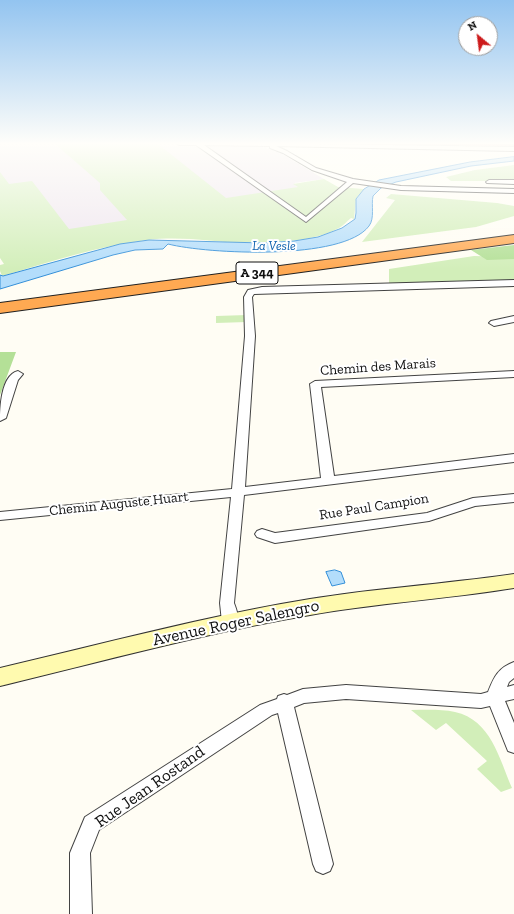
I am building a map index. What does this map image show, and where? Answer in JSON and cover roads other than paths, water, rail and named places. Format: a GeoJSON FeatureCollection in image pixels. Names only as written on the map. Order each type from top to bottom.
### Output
{"type":"FeatureCollection","features":[{"type":"Feature","properties":{"kind":"highway","name":"A 344"},"geometry":{"type":"LineString","coordinates":[[0,301],[514,234]]}},
{"type":"Feature","properties":{"kind":"highway","name":"A 344"},"geometry":{"type":"LineString","coordinates":[[0,308],[514,239]]}},
{"type":"Feature","properties":{"kind":"street"},"geometry":{"type":"LineString","coordinates":[[257,186],[306,220],[347,186]]}},
{"type":"Feature","properties":{"kind":"street"},"geometry":{"type":"LineString","coordinates":[[384,186],[514,191]]}},
{"type":"Feature","properties":{"kind":"street"},"geometry":{"type":"LineString","coordinates":[[230,622],[227,603],[238,492],[250,336],[248,297],[251,292],[262,290],[514,283]]}},
{"type":"Feature","properties":{"kind":"street"},"geometry":{"type":"LineString","coordinates":[[494,323],[514,319]]}},
{"type":"Feature","properties":{"kind":"street"},"geometry":{"type":"LineString","coordinates":[[0,418],[12,379],[18,374]]}},
{"type":"Feature","properties":{"kind":"street","name":"Chemin des Marais"},"geometry":{"type":"LineString","coordinates":[[328,480],[315,384],[514,374]]}},
{"type":"Feature","properties":{"kind":"street"},"geometry":{"type":"LineString","coordinates":[[238,492],[514,458]]}},
{"type":"Feature","properties":{"kind":"street","name":"Chemin Auguste Huart"},"geometry":{"type":"LineString","coordinates":[[0,516],[238,492]]}},
{"type":"Feature","properties":{"kind":"street","name":"Rue Paul Campion"},"geometry":{"type":"LineString","coordinates":[[262,534],[275,538],[429,517],[473,502],[514,498]]}},
{"type":"Feature","properties":{"kind":"street","name":"Avenue Roger Salengro"},"geometry":{"type":"LineString","coordinates":[[0,677],[230,622],[392,595],[476,587],[514,581]]}},
{"type":"Feature","properties":{"kind":"street","name":"Avenue Roger Salengro"},"geometry":{"type":"LineString","coordinates":[[476,587],[514,587]]}},
{"type":"Feature","properties":{"kind":"street"},"geometry":{"type":"LineString","coordinates":[[514,668],[502,678],[495,698],[514,744]]}},
{"type":"Feature","properties":{"kind":"street","name":"Rue Jean Rostand"},"geometry":{"type":"LineString","coordinates":[[82,914],[80,853],[92,824],[266,710],[303,696],[346,692],[481,701],[514,692]]}},
{"type":"Feature","properties":{"kind":"street"},"geometry":{"type":"LineString","coordinates":[[284,702],[323,864]]}},
{"type":"Feature","properties":{"kind":"water","name":"La Vesle"},"geometry":{"type":"Polygon","coordinates":[[[370,186],[387,186],[381,188],[373,196],[372,219],[369,226],[354,237],[332,245],[304,250],[242,252],[187,248],[168,244],[163,249],[135,250],[113,255],[0,289],[0,275],[3,276],[120,244],[149,240],[264,243],[294,241],[318,237],[342,228],[355,219],[356,199],[364,189],[370,186]]]}},
{"type":"Feature","properties":{"kind":"water"},"geometry":{"type":"Polygon","coordinates":[[[335,570],[341,572],[345,583],[332,586],[326,572],[335,570]]]}}]}
